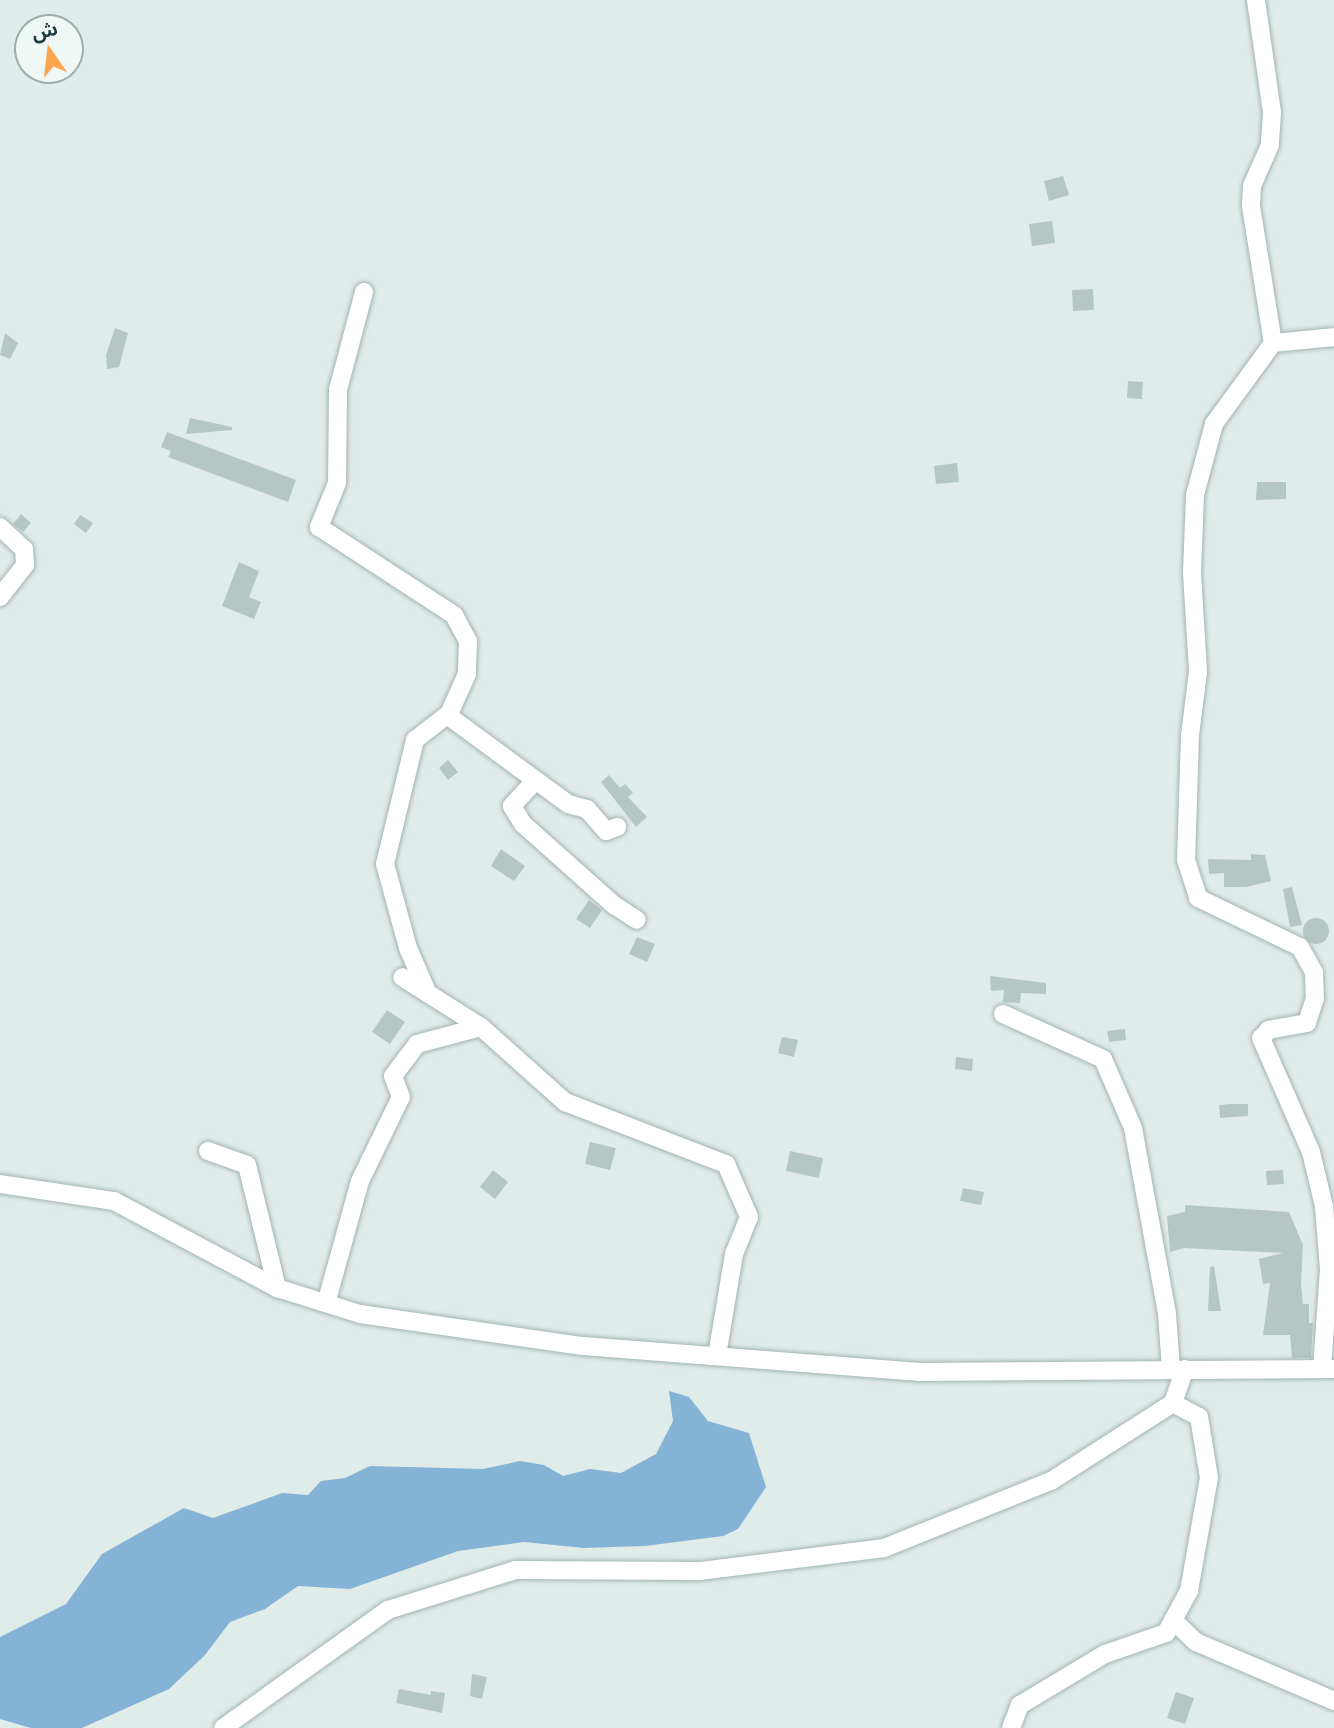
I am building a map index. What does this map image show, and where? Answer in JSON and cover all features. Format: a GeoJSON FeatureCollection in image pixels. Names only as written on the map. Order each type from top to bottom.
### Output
{"type":"FeatureCollection","features":[{"type":"Feature","properties":{"kind":"street"},"geometry":{"type":"LineString","coordinates":[[0,1184],[114,1201],[277,1288],[327,1300],[360,1314],[557,1342],[919,1372],[1328,1369],[1329,1269],[1324,1206],[1311,1152],[1261,1038],[1269,1030],[1307,1023],[1315,998],[1314,972],[1300,947],[1198,898],[1186,860],[1190,735],[1198,672],[1192,573],[1195,495],[1214,424],[1272,343],[1251,206],[1252,186],[1270,145],[1272,113],[1256,0]]}},
{"type":"Feature","properties":{"kind":"street"},"geometry":{"type":"LineString","coordinates":[[364,292],[338,390],[337,483],[319,527],[454,615],[468,641],[467,674],[448,716],[415,740],[408,753],[385,864],[408,948],[428,994]]}},
{"type":"Feature","properties":{"kind":"street"},"geometry":{"type":"LineString","coordinates":[[1272,343],[1334,337]]}},
{"type":"Feature","properties":{"kind":"street"},"geometry":{"type":"LineString","coordinates":[[0,527],[24,549],[25,565],[0,597]]}},
{"type":"Feature","properties":{"kind":"street"},"geometry":{"type":"LineString","coordinates":[[448,716],[568,804],[587,809],[606,831],[617,827]]}},
{"type":"Feature","properties":{"kind":"street"},"geometry":{"type":"LineString","coordinates":[[535,781],[512,806],[523,824],[614,905],[637,920]]}},
{"type":"Feature","properties":{"kind":"street"},"geometry":{"type":"LineString","coordinates":[[402,977],[481,1027],[565,1102],[726,1164],[749,1217],[734,1254],[717,1356]]}},
{"type":"Feature","properties":{"kind":"street"},"geometry":{"type":"LineString","coordinates":[[223,1728],[388,1610],[516,1570],[699,1571],[884,1548],[1051,1480],[1173,1404],[1178,1369],[1133,1128],[1103,1059],[1003,1014]]}},
{"type":"Feature","properties":{"kind":"street"},"geometry":{"type":"LineString","coordinates":[[327,1300],[360,1181],[401,1097],[393,1076],[417,1044],[481,1027]]}},
{"type":"Feature","properties":{"kind":"street"},"geometry":{"type":"LineString","coordinates":[[208,1151],[247,1165],[277,1288]]}},
{"type":"Feature","properties":{"kind":"street"},"geometry":{"type":"LineString","coordinates":[[1011,1728],[1020,1705],[1105,1654],[1166,1633],[1189,1591],[1209,1478],[1199,1417],[1173,1404]]}},
{"type":"Feature","properties":{"kind":"street"},"geometry":{"type":"LineString","coordinates":[[1173,1620],[1196,1642],[1334,1701]]}},
{"type":"Feature","properties":{"kind":"water"},"geometry":{"type":"Polygon","coordinates":[[[669,1391],[689,1397],[708,1421],[749,1433],[766,1487],[738,1529],[723,1536],[645,1546],[584,1548],[524,1542],[458,1551],[350,1589],[298,1586],[265,1609],[230,1622],[205,1655],[169,1689],[82,1728],[31,1728],[0,1719],[0,1637],[66,1604],[102,1554],[184,1508],[213,1518],[282,1493],[308,1495],[321,1481],[345,1478],[370,1466],[483,1469],[520,1461],[544,1465],[563,1476],[590,1469],[621,1473],[656,1454],[673,1421],[669,1391]]]}},
{"type":"Feature","properties":{"kind":"building"},"geometry":{"type":"Polygon","coordinates":[[[1063,176],[1069,195],[1049,201],[1044,181],[1063,176]]]}},
{"type":"Feature","properties":{"kind":"building"},"geometry":{"type":"Polygon","coordinates":[[[1052,221],[1055,243],[1032,246],[1029,224],[1052,221]]]}},
{"type":"Feature","properties":{"kind":"building"},"geometry":{"type":"Polygon","coordinates":[[[1093,289],[1094,310],[1073,311],[1072,290],[1093,289]]]}},
{"type":"Feature","properties":{"kind":"building"},"geometry":{"type":"Polygon","coordinates":[[[115,328],[128,333],[119,367],[107,369],[106,355],[115,328]]]}},
{"type":"Feature","properties":{"kind":"building"},"geometry":{"type":"Polygon","coordinates":[[[5,333],[18,343],[10,359],[0,355],[5,333]]]}},
{"type":"Feature","properties":{"kind":"building"},"geometry":{"type":"Polygon","coordinates":[[[1128,381],[1143,382],[1142,399],[1127,398],[1128,381]]]}},
{"type":"Feature","properties":{"kind":"building"},"geometry":{"type":"Polygon","coordinates":[[[190,418],[232,427],[232,430],[186,434],[190,418]]]}},
{"type":"Feature","properties":{"kind":"building"},"geometry":{"type":"Polygon","coordinates":[[[167,432],[296,480],[288,502],[168,457],[171,451],[161,447],[167,432]]]}},
{"type":"Feature","properties":{"kind":"building"},"geometry":{"type":"Polygon","coordinates":[[[957,463],[959,482],[936,484],[934,466],[957,463]]]}},
{"type":"Feature","properties":{"kind":"building"},"geometry":{"type":"Polygon","coordinates":[[[1257,482],[1286,482],[1286,499],[1256,500],[1257,482]]]}},
{"type":"Feature","properties":{"kind":"building"},"geometry":{"type":"Polygon","coordinates":[[[21,514],[31,523],[23,532],[13,524],[21,514]]]}},
{"type":"Feature","properties":{"kind":"building"},"geometry":{"type":"Polygon","coordinates":[[[80,515],[93,523],[86,533],[74,524],[80,515]]]}},
{"type":"Feature","properties":{"kind":"building"},"geometry":{"type":"Polygon","coordinates":[[[239,562],[259,571],[249,597],[261,602],[254,619],[222,606],[239,562]]]}},
{"type":"Feature","properties":{"kind":"building"},"geometry":{"type":"Polygon","coordinates":[[[448,760],[458,772],[448,780],[439,768],[448,760]]]}},
{"type":"Feature","properties":{"kind":"building"},"geometry":{"type":"Polygon","coordinates":[[[609,775],[620,788],[625,784],[633,793],[628,797],[647,817],[636,827],[601,782],[609,775]]]}},
{"type":"Feature","properties":{"kind":"building"},"geometry":{"type":"Polygon","coordinates":[[[501,849],[525,866],[514,881],[491,866],[501,849]]]}},
{"type":"Feature","properties":{"kind":"building"},"geometry":{"type":"Polygon","coordinates":[[[1251,854],[1265,855],[1271,881],[1246,887],[1224,887],[1224,873],[1209,874],[1208,859],[1251,860],[1251,854]]]}},
{"type":"Feature","properties":{"kind":"building"},"geometry":{"type":"Polygon","coordinates":[[[1292,887],[1302,925],[1290,927],[1283,889],[1292,887]]]}},
{"type":"Feature","properties":{"kind":"building"},"geometry":{"type":"Polygon","coordinates":[[[589,900],[602,910],[590,928],[576,919],[589,900]]]}},
{"type":"Feature","properties":{"kind":"building"},"geometry":{"type":"Polygon","coordinates":[[[1316,918],[1325,922],[1329,931],[1325,940],[1316,944],[1307,940],[1303,931],[1307,922],[1316,918]]]}},
{"type":"Feature","properties":{"kind":"building"},"geometry":{"type":"Polygon","coordinates":[[[637,937],[655,944],[647,962],[629,954],[637,937]]]}},
{"type":"Feature","properties":{"kind":"building"},"geometry":{"type":"Polygon","coordinates":[[[990,976],[1046,983],[1046,994],[1021,993],[1020,1003],[1003,1002],[1004,990],[991,991],[990,976]]]}},
{"type":"Feature","properties":{"kind":"building"},"geometry":{"type":"Polygon","coordinates":[[[387,1010],[405,1022],[390,1044],[372,1032],[387,1010]]]}},
{"type":"Feature","properties":{"kind":"building"},"geometry":{"type":"Polygon","coordinates":[[[1125,1029],[1126,1040],[1109,1042],[1107,1031],[1125,1029]]]}},
{"type":"Feature","properties":{"kind":"building"},"geometry":{"type":"Polygon","coordinates":[[[782,1037],[798,1040],[794,1057],[778,1053],[782,1037]]]}},
{"type":"Feature","properties":{"kind":"building"},"geometry":{"type":"Polygon","coordinates":[[[956,1057],[973,1059],[972,1071],[955,1069],[956,1057]]]}},
{"type":"Feature","properties":{"kind":"building"},"geometry":{"type":"Polygon","coordinates":[[[1248,1104],[1248,1116],[1220,1118],[1219,1105],[1248,1104]]]}},
{"type":"Feature","properties":{"kind":"building"},"geometry":{"type":"Polygon","coordinates":[[[590,1142],[616,1148],[610,1170],[585,1164],[590,1142]]]}},
{"type":"Feature","properties":{"kind":"building"},"geometry":{"type":"Polygon","coordinates":[[[790,1151],[823,1158],[819,1178],[786,1171],[790,1151]]]}},
{"type":"Feature","properties":{"kind":"building"},"geometry":{"type":"Polygon","coordinates":[[[493,1170],[508,1182],[495,1199],[480,1187],[493,1170]]]}},
{"type":"Feature","properties":{"kind":"building"},"geometry":{"type":"Polygon","coordinates":[[[1283,1170],[1284,1184],[1267,1185],[1266,1171],[1283,1170]]]}},
{"type":"Feature","properties":{"kind":"building"},"geometry":{"type":"Polygon","coordinates":[[[963,1188],[984,1192],[981,1205],[960,1201],[963,1188]]]}},
{"type":"Feature","properties":{"kind":"building"},"geometry":{"type":"Polygon","coordinates":[[[1185,1205],[1289,1212],[1303,1245],[1301,1283],[1303,1304],[1309,1304],[1309,1323],[1313,1323],[1311,1358],[1292,1358],[1290,1335],[1263,1335],[1270,1283],[1263,1284],[1259,1259],[1283,1253],[1184,1248],[1170,1252],[1167,1216],[1185,1212],[1185,1205]]]}},
{"type":"Feature","properties":{"kind":"building"},"geometry":{"type":"Polygon","coordinates":[[[1214,1266],[1221,1311],[1208,1311],[1210,1267],[1214,1266]]]}},
{"type":"Feature","properties":{"kind":"building"},"geometry":{"type":"Polygon","coordinates":[[[472,1674],[487,1677],[482,1699],[470,1696],[472,1674]]]}},
{"type":"Feature","properties":{"kind":"building"},"geometry":{"type":"Polygon","coordinates":[[[399,1689],[431,1695],[431,1691],[445,1693],[442,1713],[396,1703],[399,1689]]]}},
{"type":"Feature","properties":{"kind":"building"},"geometry":{"type":"Polygon","coordinates":[[[1176,1692],[1194,1698],[1185,1724],[1167,1718],[1176,1692]]]}}]}
